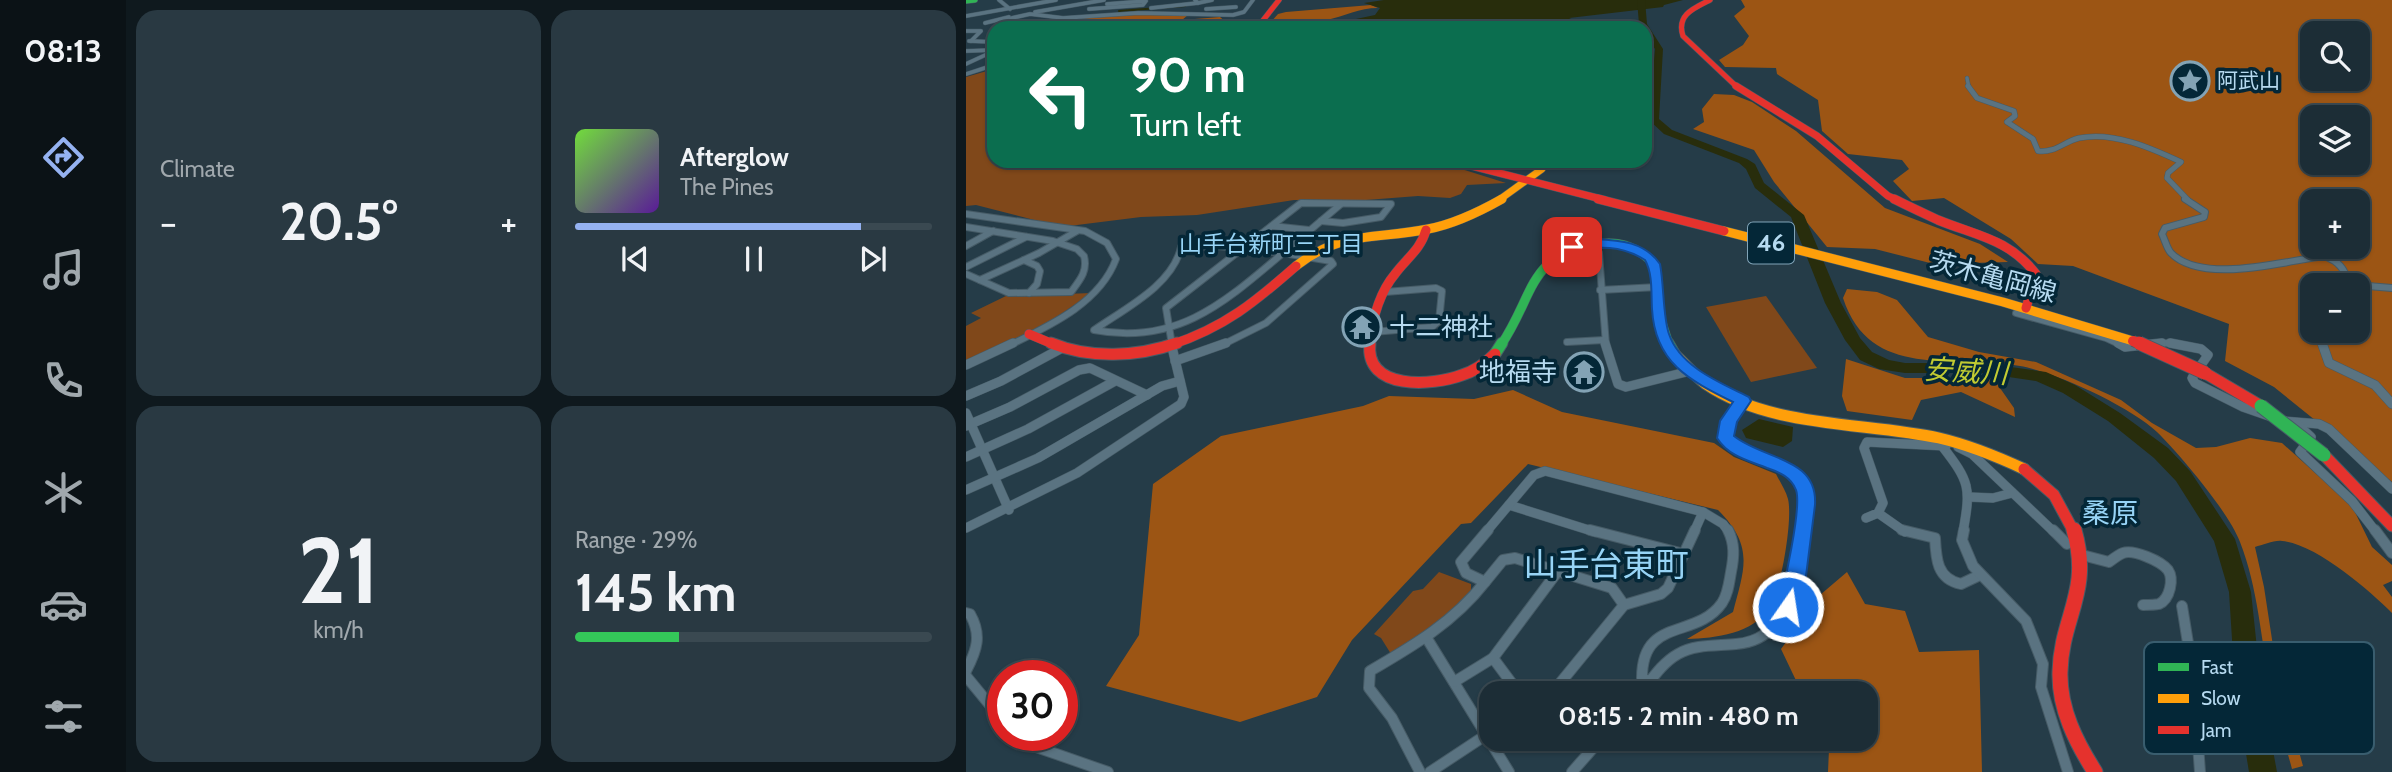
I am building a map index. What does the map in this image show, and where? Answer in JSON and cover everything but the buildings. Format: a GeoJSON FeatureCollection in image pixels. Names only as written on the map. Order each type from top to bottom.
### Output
{"type":"FeatureCollection","features":[{"type":"Feature","properties":{"kind":"street"},"geometry":{"type":"LineString","coordinates":[[966,1],[975,0]]}},
{"type":"Feature","properties":{"kind":"street"},"geometry":{"type":"LineString","coordinates":[[999,0],[1007,8],[1031,6],[1034,13]]}},
{"type":"Feature","properties":{"kind":"street"},"geometry":{"type":"LineString","coordinates":[[966,16],[1056,0]]}},
{"type":"Feature","properties":{"kind":"street"},"geometry":{"type":"LineString","coordinates":[[1006,21],[1017,16],[1107,1],[1144,4],[1155,0]]}},
{"type":"Feature","properties":{"kind":"street"},"geometry":{"type":"LineString","coordinates":[[1089,9],[1188,0]]}},
{"type":"Feature","properties":{"kind":"street"},"geometry":{"type":"LineString","coordinates":[[1044,15],[1212,0]]}},
{"type":"Feature","properties":{"kind":"street"},"geometry":{"type":"LineString","coordinates":[[995,21],[1034,13],[1063,18],[1138,13],[1238,14],[1245,11],[1253,0]]}},
{"type":"Feature","properties":{"kind":"street"},"geometry":{"type":"LineString","coordinates":[[1262,21],[1279,0]]}},
{"type":"Feature","properties":{"kind":"street"},"geometry":{"type":"LineString","coordinates":[[1710,0],[1697,5],[1683,16],[1679,25],[1683,36],[1740,90],[1839,153],[1876,188],[1906,206],[2002,243],[2024,257],[2036,274],[2032,295],[2021,311],[2106,338],[2125,347],[2167,342],[2201,349],[2208,355],[2192,378],[2195,383],[2243,407],[2297,423],[2310,423],[2329,429],[2392,489]]}},
{"type":"Feature","properties":{"kind":"street"},"geometry":{"type":"LineString","coordinates":[[1085,13],[1093,5],[1107,1]]}},
{"type":"Feature","properties":{"kind":"street"},"geometry":{"type":"LineString","coordinates":[[1197,1],[1206,9]]}},
{"type":"Feature","properties":{"kind":"street"},"geometry":{"type":"LineString","coordinates":[[1200,15],[1206,9],[1236,8]]}},
{"type":"Feature","properties":{"kind":"street"},"geometry":{"type":"LineString","coordinates":[[1054,21],[1063,18]]}},
{"type":"Feature","properties":{"kind":"street"},"geometry":{"type":"LineString","coordinates":[[1075,21],[1076,18]]}},
{"type":"Feature","properties":{"kind":"street"},"geometry":{"type":"LineString","coordinates":[[966,31],[981,31],[969,41]]}},
{"type":"Feature","properties":{"kind":"street"},"geometry":{"type":"LineString","coordinates":[[969,41],[987,42]]}},
{"type":"Feature","properties":{"kind":"street"},"geometry":{"type":"LineString","coordinates":[[966,51],[987,51]]}},
{"type":"Feature","properties":{"kind":"street"},"geometry":{"type":"LineString","coordinates":[[966,64],[987,54]]}},
{"type":"Feature","properties":{"kind":"street"},"geometry":{"type":"LineString","coordinates":[[966,74],[987,67]]}},
{"type":"Feature","properties":{"kind":"street"},"geometry":{"type":"LineString","coordinates":[[1967,78],[1969,89],[1983,103],[2014,111],[2015,116],[2007,122],[2033,139],[2038,150],[2062,150],[2078,138],[2103,137],[2128,141],[2180,162],[2182,164],[2168,173],[2167,178],[2184,198],[2206,212],[2204,217],[2197,220],[2165,228],[2162,234],[2166,249],[2178,257],[2221,270],[2263,267],[2324,256],[2333,258],[2344,267],[2345,273]]}},
{"type":"Feature","properties":{"kind":"street","name":"茨木亀岡線"},"geometry":{"type":"LineString","coordinates":[[1498,168],[1537,174]]}},
{"type":"Feature","properties":{"kind":"street","name":"茨木亀岡線"},"geometry":{"type":"LineString","coordinates":[[1504,168],[1537,174],[2004,302],[2021,311],[2133,341],[2205,373],[2260,406],[2325,455],[2392,526]]}},
{"type":"Feature","properties":{"kind":"street"},"geometry":{"type":"LineString","coordinates":[[1029,334],[1062,348],[1113,352],[1171,343],[1214,328],[1244,311],[1306,257],[1329,243],[1361,234],[1426,230],[1461,218],[1537,174]]}},
{"type":"Feature","properties":{"kind":"street"},"geometry":{"type":"LineString","coordinates":[[966,528],[1009,510],[1083,471],[1181,404],[1185,397],[1171,343],[1167,308],[1301,203],[1391,204],[1381,217],[1343,223],[1321,221]]}},
{"type":"Feature","properties":{"kind":"street"},"geometry":{"type":"LineString","coordinates":[[1175,361],[1223,345],[1266,323],[1333,264],[1331,261],[1282,254],[1244,248],[1208,244],[1181,247],[1180,259],[1170,272],[1094,330],[1124,333],[1168,327],[1220,305],[1282,254],[1341,204]]}},
{"type":"Feature","properties":{"kind":"street"},"geometry":{"type":"LineString","coordinates":[[966,214],[1078,230],[1101,238],[1111,248],[1116,259],[1112,274],[1088,300],[1029,334],[966,365]]}},
{"type":"Feature","properties":{"kind":"street"},"geometry":{"type":"LineString","coordinates":[[966,226],[983,216]]}},
{"type":"Feature","properties":{"kind":"street"},"geometry":{"type":"LineString","coordinates":[[966,226],[1073,246],[1086,261],[1084,276],[1071,292],[1009,293],[966,274]]}},
{"type":"Feature","properties":{"kind":"street"},"geometry":{"type":"LineString","coordinates":[[1272,226],[1309,230]]}},
{"type":"Feature","properties":{"kind":"street"},"geometry":{"type":"LineString","coordinates":[[980,280],[1024,260],[1078,230]]}},
{"type":"Feature","properties":{"kind":"street"},"geometry":{"type":"LineString","coordinates":[[1426,230],[1422,246],[1394,275],[1385,292],[1373,332],[1369,355],[1377,370],[1386,376],[1413,383],[1444,381],[1482,366],[1500,349],[1541,266],[1561,250],[1595,243],[1617,244],[1636,249],[1654,264],[1661,334],[1671,352],[1690,372],[1720,390],[1743,401],[1816,420],[1958,444],[2013,463],[2047,486],[2066,509],[2077,533],[2082,555],[2079,593],[2064,642],[2060,671],[2065,712],[2077,741],[2095,772]]}},
{"type":"Feature","properties":{"kind":"street"},"geometry":{"type":"LineString","coordinates":[[966,246],[993,232]]}},
{"type":"Feature","properties":{"kind":"street"},"geometry":{"type":"LineString","coordinates":[[966,267],[1026,237]]}},
{"type":"Feature","properties":{"kind":"street"},"geometry":{"type":"LineString","coordinates":[[1599,253],[1604,340],[1618,384],[1626,387],[1690,372]]}},
{"type":"Feature","properties":{"kind":"street"},"geometry":{"type":"LineString","coordinates":[[1024,260],[1037,266],[1040,271],[1037,284],[1028,293]]}},
{"type":"Feature","properties":{"kind":"street"},"geometry":{"type":"LineString","coordinates":[[2370,286],[2392,288]]}},
{"type":"Feature","properties":{"kind":"street"},"geometry":{"type":"LineString","coordinates":[[1600,290],[1658,287]]}},
{"type":"Feature","properties":{"kind":"street"},"geometry":{"type":"LineString","coordinates":[[1373,332],[1432,327],[1439,321],[1442,291],[1436,288],[1385,292]]}},
{"type":"Feature","properties":{"kind":"street"},"geometry":{"type":"LineString","coordinates":[[1567,342],[1604,340]]}},
{"type":"Feature","properties":{"kind":"street"},"geometry":{"type":"LineString","coordinates":[[2322,343],[2329,363],[2375,385],[2392,404]]}},
{"type":"Feature","properties":{"kind":"street"},"geometry":{"type":"LineString","coordinates":[[966,396],[1001,381],[1062,348]]}},
{"type":"Feature","properties":{"kind":"street"},"geometry":{"type":"LineString","coordinates":[[968,425],[1010,407],[1079,370],[1090,368],[1147,395]]}},
{"type":"Feature","properties":{"kind":"street"},"geometry":{"type":"LineString","coordinates":[[966,491],[1080,436],[1162,386],[1180,380]]}},
{"type":"Feature","properties":{"kind":"street"},"geometry":{"type":"LineString","coordinates":[[966,457],[1065,411],[1115,381]]}},
{"type":"Feature","properties":{"kind":"street"},"geometry":{"type":"LineString","coordinates":[[1652,681],[1669,660],[1682,651],[1755,641],[1770,633],[1781,622],[1788,607],[1795,584],[1807,494],[1803,483],[1788,468],[1742,452],[1726,438],[1728,421],[1743,401]]}},
{"type":"Feature","properties":{"kind":"street"},"geometry":{"type":"LineString","coordinates":[[966,413],[968,425],[983,451],[1009,510]]}},
{"type":"Feature","properties":{"kind":"street"},"geometry":{"type":"LineString","coordinates":[[2297,423],[2311,437],[2300,452],[2352,501],[2392,553]]}},
{"type":"Feature","properties":{"kind":"street"},"geometry":{"type":"LineString","coordinates":[[1866,518],[1878,513],[1883,503],[1864,448],[1867,442],[1942,446],[1958,444],[2067,544]]}},
{"type":"Feature","properties":{"kind":"street"},"geometry":{"type":"LineString","coordinates":[[1942,446],[1963,473],[1969,497],[1962,540],[1980,575],[2001,593],[2026,621],[2043,664],[2041,687],[2068,772]]}},
{"type":"Feature","properties":{"kind":"street"},"geometry":{"type":"LineString","coordinates":[[1485,582],[1466,573],[1461,562],[1534,475],[1545,471],[1703,512],[1722,523],[1735,545],[1726,598],[1716,610],[1670,630],[1646,650],[1640,664],[1642,678],[1649,681]]}},
{"type":"Feature","properties":{"kind":"street"},"geometry":{"type":"LineString","coordinates":[[1969,497],[1993,498],[2012,493]]}},
{"type":"Feature","properties":{"kind":"street"},"geometry":{"type":"LineString","coordinates":[[1509,505],[1608,536],[1684,554]]}},
{"type":"Feature","properties":{"kind":"street"},"geometry":{"type":"LineString","coordinates":[[1562,681],[1624,605],[1661,594],[1668,588],[1703,512]]}},
{"type":"Feature","properties":{"kind":"street"},"geometry":{"type":"LineString","coordinates":[[1878,513],[1906,533],[1935,538],[1937,564],[1948,579],[1961,584],[1980,575]]}},
{"type":"Feature","properties":{"kind":"street"},"geometry":{"type":"LineString","coordinates":[[2082,555],[2109,562],[2124,552],[2131,552],[2160,563],[2168,570],[2171,579],[2167,597],[2159,604],[2143,605]]}},
{"type":"Feature","properties":{"kind":"street"},"geometry":{"type":"LineString","coordinates":[[1420,772],[1392,718],[1369,688],[1370,671],[1426,637],[1472,602],[1503,560],[1516,558],[1612,588],[1624,605]]}},
{"type":"Feature","properties":{"kind":"street"},"geometry":{"type":"LineString","coordinates":[[1454,682],[1493,658],[1558,571]]}},
{"type":"Feature","properties":{"kind":"street"},"geometry":{"type":"LineString","coordinates":[[2182,606],[2188,642]]}},
{"type":"Feature","properties":{"kind":"street"},"geometry":{"type":"LineString","coordinates":[[966,613],[970,614],[979,628],[977,651],[966,673],[987,700]]}},
{"type":"Feature","properties":{"kind":"street"},"geometry":{"type":"LineString","coordinates":[[1426,637],[1479,723]]}},
{"type":"Feature","properties":{"kind":"street"},"geometry":{"type":"LineString","coordinates":[[1493,658],[1509,681]]}},
{"type":"Feature","properties":{"kind":"street"},"geometry":{"type":"LineString","coordinates":[[2043,664],[2060,671]]}},
{"type":"Feature","properties":{"kind":"street"},"geometry":{"type":"LineString","coordinates":[[1430,772],[1479,740]]}},
{"type":"Feature","properties":{"kind":"street"},"geometry":{"type":"LineString","coordinates":[[1046,751],[1108,772]]}},
{"type":"Feature","properties":{"kind":"street"},"geometry":{"type":"LineString","coordinates":[[1496,751],[1509,772]]}},
{"type":"Feature","properties":{"kind":"street"},"geometry":{"type":"LineString","coordinates":[[1572,772],[1590,751]]}},
{"type":"Feature","properties":{"kind":"street"},"geometry":{"type":"LineString","coordinates":[[2199,754],[2200,772]]}},
{"type":"Feature","properties":{"kind":"shaded area"},"geometry":{"type":"Polygon","coordinates":[[[1384,0],[1683,0],[1663,7],[1569,18],[1576,21],[1355,21],[1375,15],[1380,8],[1364,3],[1384,0]]]}},
{"type":"Feature","properties":{"kind":"shaded area"},"geometry":{"type":"Polygon","coordinates":[[[1741,0],[2392,0],[2392,482],[2274,387],[2225,361],[2229,324],[2073,266],[2038,264],[2011,239],[1944,198],[1912,201],[1893,181],[1909,169],[1902,160],[1848,154],[1822,131],[1818,100],[1777,74],[1776,68],[1725,67],[1719,60],[1743,45],[1749,36],[1734,16],[1745,7],[1741,0]]]}},
{"type":"Feature","properties":{"kind":"shaded area"},"geometry":{"type":"Polygon","coordinates":[[[1371,5],[1378,8],[1327,21],[1272,21],[1278,14],[1371,5]]]}},
{"type":"Feature","properties":{"kind":"shaded area"},"geometry":{"type":"Polygon","coordinates":[[[1137,14],[1188,15],[1182,20],[1220,17],[1225,21],[1086,21],[1077,19],[1137,14]]]}},
{"type":"Feature","properties":{"kind":"shaded area"},"geometry":{"type":"Polygon","coordinates":[[[987,71],[987,168],[1458,168],[1506,183],[1467,185],[1461,194],[1450,198],[1418,196],[1353,201],[1294,200],[1197,215],[1141,217],[1061,227],[976,205],[966,206],[966,77],[987,71]]]}},
{"type":"Feature","properties":{"kind":"shaded area"},"geometry":{"type":"Polygon","coordinates":[[[1714,94],[1734,95],[1752,102],[1796,131],[1885,208],[1980,244],[2008,262],[1934,264],[1875,249],[1827,247],[1774,182],[1754,150],[1693,129],[1704,122],[1702,109],[1714,94]]]}},
{"type":"Feature","properties":{"kind":"shaded area"},"geometry":{"type":"Polygon","coordinates":[[[1847,289],[1877,292],[1897,300],[1928,337],[1979,352],[2036,362],[2121,400],[2152,423],[2196,448],[2216,447],[2250,438],[2282,443],[2352,506],[2372,547],[2392,565],[2392,581],[2383,585],[2392,597],[2392,613],[2370,592],[2326,559],[2296,544],[2272,542],[2255,547],[2272,642],[2263,642],[2246,559],[2234,529],[2191,469],[2145,422],[2092,392],[2035,370],[1994,363],[1916,359],[1893,353],[1873,342],[1856,324],[1843,298],[1847,289]]]}},
{"type":"Feature","properties":{"kind":"shaded area"},"geometry":{"type":"Polygon","coordinates":[[[1092,293],[1052,320],[966,364],[966,326],[981,318],[971,313],[1006,296],[1092,293]]]}},
{"type":"Feature","properties":{"kind":"shaded area"},"geometry":{"type":"Polygon","coordinates":[[[1766,296],[1817,368],[1751,382],[1706,307],[1766,296]]]}},
{"type":"Feature","properties":{"kind":"shaded area"},"geometry":{"type":"Polygon","coordinates":[[[1846,359],[1905,378],[1993,378],[2014,408],[2015,417],[1961,392],[1921,400],[1912,420],[1847,411],[1842,396],[1846,359]]]}},
{"type":"Feature","properties":{"kind":"shaded area"},"geometry":{"type":"Polygon","coordinates":[[[1513,390],[1562,412],[1714,443],[1734,457],[1776,474],[1788,499],[1787,537],[1778,586],[1770,607],[1763,616],[1733,633],[1687,639],[1733,612],[1741,582],[1744,558],[1742,546],[1718,510],[1528,464],[1471,523],[1461,524],[1352,640],[1317,697],[1240,722],[1106,686],[1139,635],[1153,484],[1221,436],[1363,406],[1389,396],[1474,399],[1513,390]]]}},
{"type":"Feature","properties":{"kind":"shaded area"},"geometry":{"type":"Polygon","coordinates":[[[1759,419],[1793,427],[1792,441],[1783,447],[1746,438],[1742,430],[1759,419]]]}},
{"type":"Feature","properties":{"kind":"shaded area"},"geometry":{"type":"Polygon","coordinates":[[[1439,572],[1471,584],[1471,593],[1440,621],[1391,654],[1381,638],[1374,634],[1413,591],[1423,589],[1439,572]]]}},
{"type":"Feature","properties":{"kind":"shaded area"},"geometry":{"type":"Polygon","coordinates":[[[1847,572],[1865,604],[1905,611],[1919,652],[1979,650],[1982,772],[1828,772],[1829,751],[1878,751],[1878,681],[1796,681],[1781,649],[1820,595],[1847,572]]]}},
{"type":"Feature","properties":{"kind":"shaded area"},"geometry":{"type":"Polygon","coordinates":[[[2288,754],[2300,754],[2303,766],[2292,769],[2288,754]]]}},
{"type":"Feature","properties":{"kind":"waterway","name":"安威川"},"geometry":{"type":"LineString","coordinates":[[1641,0],[1643,21]]}},
{"type":"Feature","properties":{"kind":"waterway"},"geometry":{"type":"LineString","coordinates":[[1119,11],[1185,6]]}},
{"type":"Feature","properties":{"kind":"waterway","name":"安威川"},"geometry":{"type":"LineString","coordinates":[[1652,38],[1659,49],[1654,120],[1668,132],[1743,161],[1751,167],[1759,185],[1797,215],[1833,303],[1853,340],[1866,356],[1885,365],[1905,368],[1982,368],[2040,376],[2069,389],[2114,417],[2161,453],[2183,476],[2224,539],[2240,592],[2244,642]]}},
{"type":"Feature","properties":{"kind":"waterway","name":"安威川"},"geometry":{"type":"LineString","coordinates":[[2260,754],[2263,772]]}},
{"type":"Feature","properties":{"kind":"traffic: fast"},"geometry":{"type":"LineString","coordinates":[[966,1],[975,0]]}},
{"type":"Feature","properties":{"kind":"traffic: fast"},"geometry":{"type":"LineString","coordinates":[[1495,354],[1508,335],[1534,280],[1545,265],[1559,254],[1579,246],[1606,243],[1632,248],[1644,254],[1654,264],[1660,323],[1675,355]]}},
{"type":"Feature","properties":{"kind":"traffic: fast"},"geometry":{"type":"LineString","coordinates":[[2261,406],[2324,455]]}},
{"type":"Feature","properties":{"kind":"traffic: slow"},"geometry":{"type":"LineString","coordinates":[[1296,266],[1328,245],[1343,240],[1428,229],[1459,220],[1503,198],[1542,168]]}},
{"type":"Feature","properties":{"kind":"traffic: slow"},"geometry":{"type":"LineString","coordinates":[[1724,231],[2003,302],[2133,341]]}},
{"type":"Feature","properties":{"kind":"traffic: slow"},"geometry":{"type":"LineString","coordinates":[[1675,355],[1707,384],[1746,403],[1791,416],[1938,438],[1984,450],[2024,469]]}},
{"type":"Feature","properties":{"kind":"traffic: jam"},"geometry":{"type":"LineString","coordinates":[[1262,21],[1279,0]]}},
{"type":"Feature","properties":{"kind":"traffic: jam"},"geometry":{"type":"LineString","coordinates":[[1710,0],[1683,17],[1683,36],[1740,90],[1817,136],[1888,196],[1939,220],[2002,243],[2023,257],[2036,274],[2026,308]]}},
{"type":"Feature","properties":{"kind":"traffic: jam"},"geometry":{"type":"LineString","coordinates":[[1479,168],[1724,231]]}},
{"type":"Feature","properties":{"kind":"traffic: jam"},"geometry":{"type":"LineString","coordinates":[[1426,230],[1421,244],[1392,277],[1383,293],[1372,330],[1369,349],[1371,363],[1379,372],[1391,378],[1406,382],[1438,381],[1464,375],[1495,354]]}},
{"type":"Feature","properties":{"kind":"traffic: jam"},"geometry":{"type":"LineString","coordinates":[[1029,334],[1068,350],[1098,354],[1122,354],[1170,346],[1194,338],[1237,316],[1296,266]]}},
{"type":"Feature","properties":{"kind":"traffic: jam"},"geometry":{"type":"LineString","coordinates":[[2133,341],[2205,373]]}},
{"type":"Feature","properties":{"kind":"traffic: jam"},"geometry":{"type":"LineString","coordinates":[[2205,373],[2261,406]]}},
{"type":"Feature","properties":{"kind":"traffic: jam"},"geometry":{"type":"LineString","coordinates":[[2324,455],[2392,526]]}},
{"type":"Feature","properties":{"kind":"traffic: jam"},"geometry":{"type":"LineString","coordinates":[[2024,469],[2054,495],[2065,511],[2078,545],[2080,584],[2062,654],[2060,685],[2070,725],[2095,772]]}},
{"type":"Feature","properties":{"kind":"place","name":"阿武山"},"geometry":{"type":"Point","coordinates":[2190,81]}},
{"type":"Feature","properties":{"kind":"place","name":"十二神社"},"geometry":{"type":"Point","coordinates":[1362,327]}},
{"type":"Feature","properties":{"kind":"place","name":"地福寺"},"geometry":{"type":"Point","coordinates":[1584,372]}},
{"type":"Feature","properties":{"kind":"district","name":"山手台新町三丁目"},"geometry":{"type":"Point","coordinates":[1271,244]}},
{"type":"Feature","properties":{"kind":"district","name":"桑原"},"geometry":{"type":"Point","coordinates":[2110,513]}},
{"type":"Feature","properties":{"kind":"district","name":"山手台東町"},"geometry":{"type":"Point","coordinates":[1606,564]}},
{"type":"Feature","properties":{"kind":"route"},"geometry":{"type":"LineString","coordinates":[[1572,247],[1595,243],[1617,244],[1636,249],[1649,258],[1654,264],[1658,287],[1658,319],[1665,343],[1690,372],[1743,401],[1728,421],[1726,438],[1742,452],[1788,468],[1803,483],[1807,494],[1806,505],[1795,584],[1788,607]]}}]}
